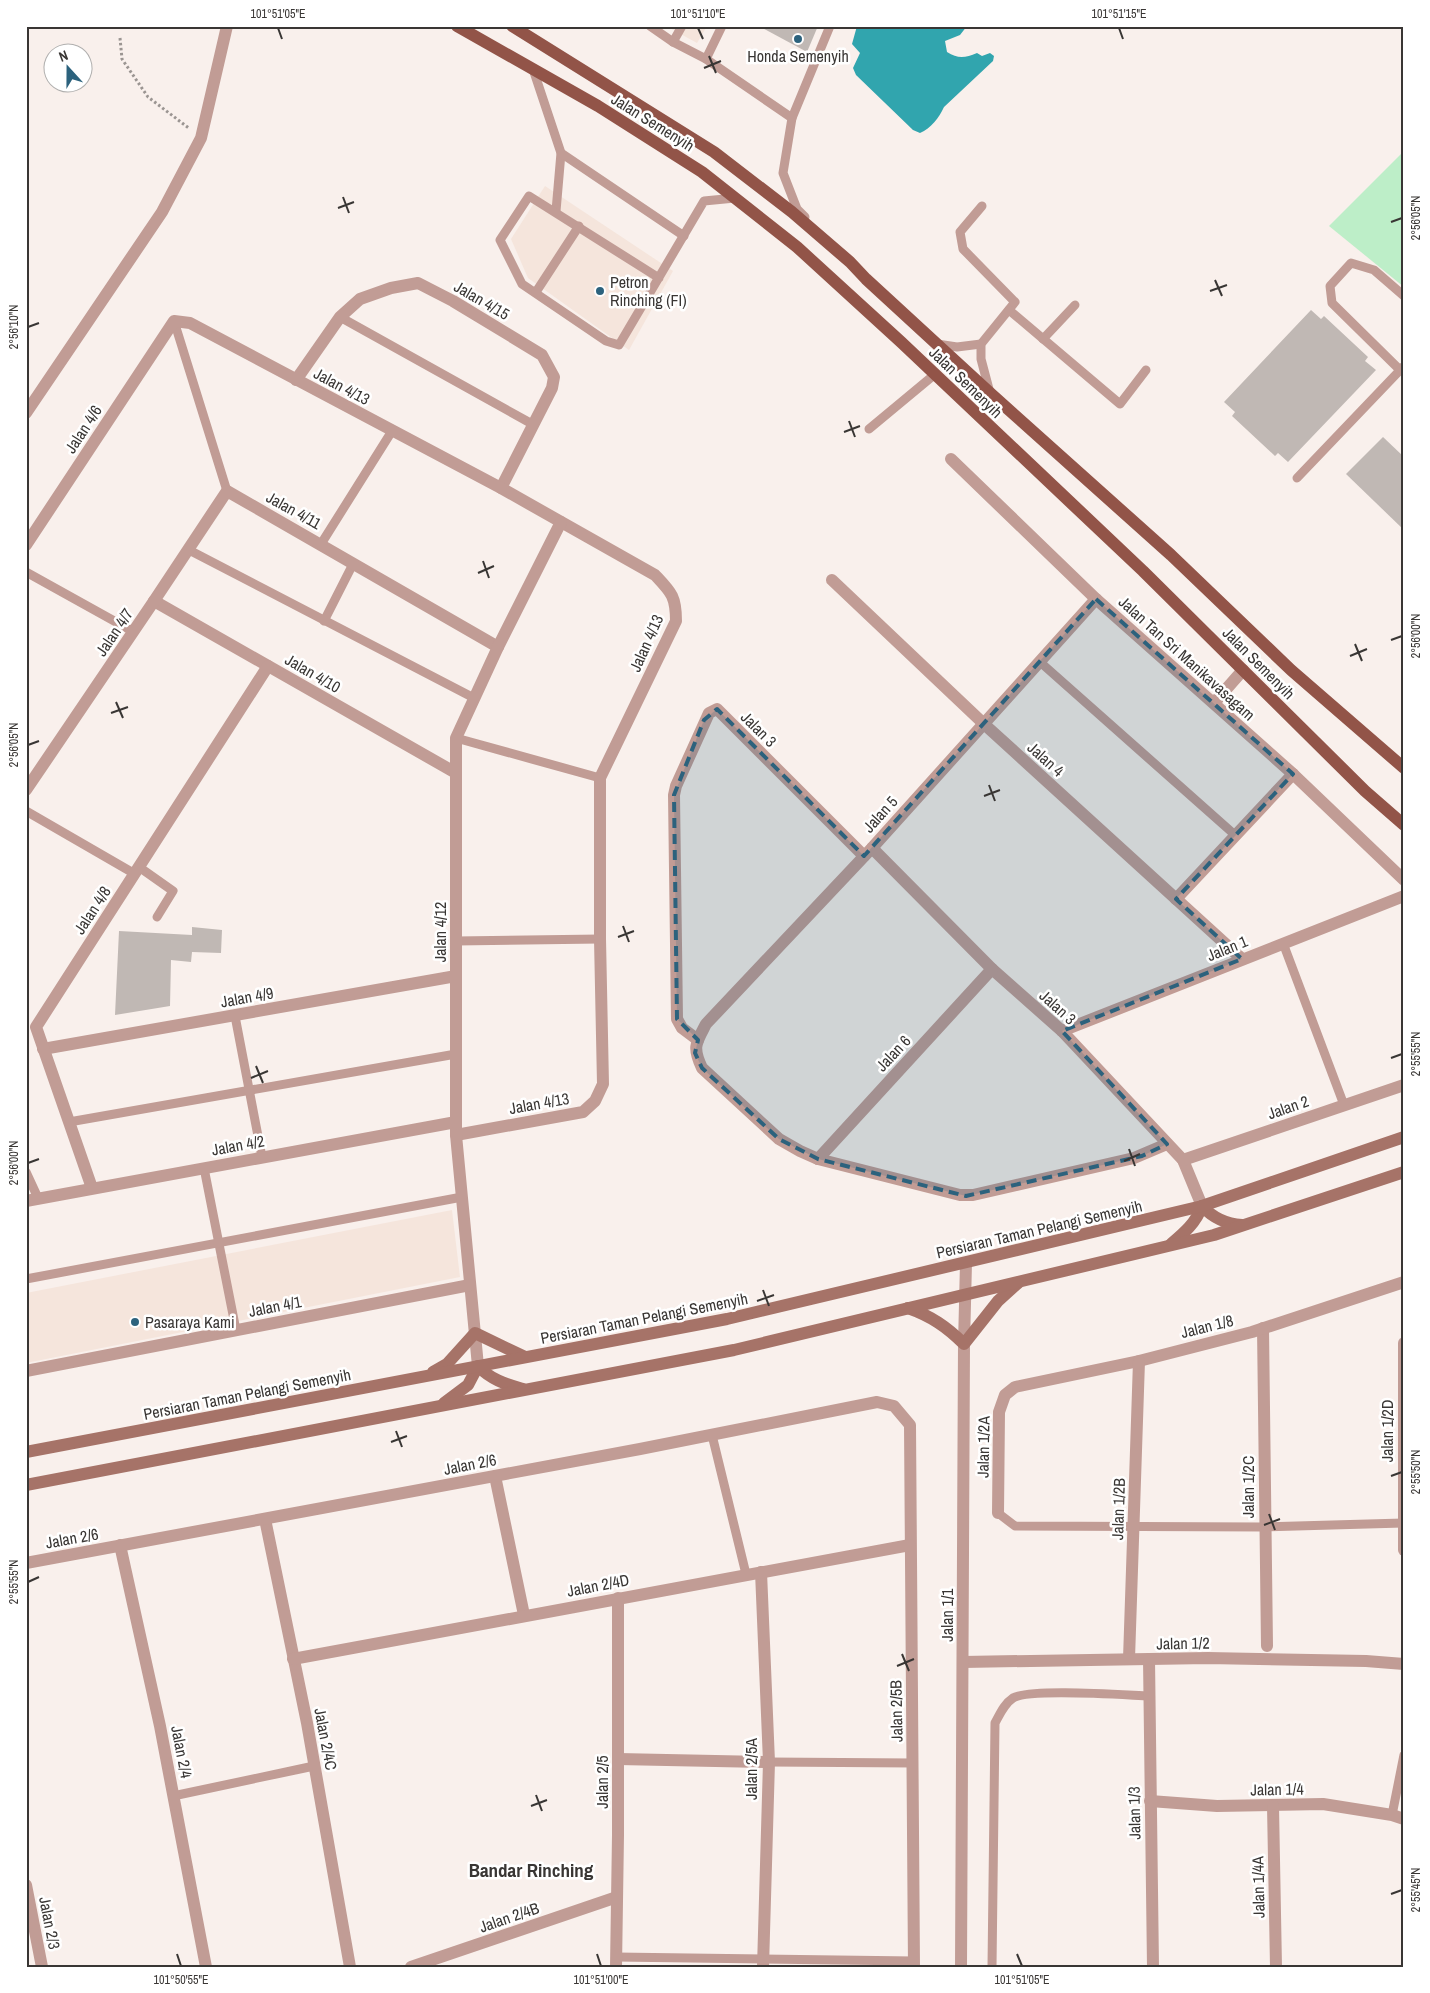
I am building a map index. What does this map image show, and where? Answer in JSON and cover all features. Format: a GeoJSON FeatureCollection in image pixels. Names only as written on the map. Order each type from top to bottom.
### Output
{"type":"FeatureCollection","features":[{"type":"Feature","properties":{"kind":"main road","name":"Jalan Semenyih"},"geometry":{"type":"LineString","coordinates":[[457,26],[598,106],[686,162],[797,246],[1143,571],[1365,790],[1404,824]]}},
{"type":"Feature","properties":{"kind":"main road","name":"Jalan Semenyih"},"geometry":{"type":"LineString","coordinates":[[512,26],[714,152],[792,212],[850,262],[990,393],[1171,555],[1291,670],[1404,768]]}},
{"type":"Feature","properties":{"kind":"street"},"geometry":{"type":"LineString","coordinates":[[26,413],[162,212],[201,138],[227,26]]}},
{"type":"Feature","properties":{"kind":"street","name":"Jalan 4/15"},"geometry":{"type":"LineString","coordinates":[[296,380],[340,317],[360,299],[391,288],[418,283],[453,300],[542,355],[554,377],[552,388],[501,488]]}},
{"type":"Feature","properties":{"kind":"street","name":"Jalan 4/13"},"geometry":{"type":"LineString","coordinates":[[170,326],[190,323],[501,488],[655,575],[676,602],[676,621],[600,778],[600,939],[603,1084],[595,1100],[583,1112],[456,1128]]}},
{"type":"Feature","properties":{"kind":"street","name":"Jalan 4/6"},"geometry":{"type":"LineString","coordinates":[[26,545],[170,326]]}},
{"type":"Feature","properties":{"kind":"street","name":"Jalan Tan Sri Manikavasagam"},"geometry":{"type":"LineString","coordinates":[[951,459],[1096,599],[1293,774],[1404,880]]}},
{"type":"Feature","properties":{"kind":"street","name":"Jalan 4/11"},"geometry":{"type":"LineString","coordinates":[[227,491],[498,648]]}},
{"type":"Feature","properties":{"kind":"street","name":"Jalan 4/7"},"geometry":{"type":"LineString","coordinates":[[26,790],[227,491]]}},
{"type":"Feature","properties":{"kind":"street","name":"Jalan 4/12"},"geometry":{"type":"LineString","coordinates":[[478,1366],[456,1128],[456,738],[498,648],[562,522]]}},
{"type":"Feature","properties":{"kind":"street","name":"Jalan 4"},"geometry":{"type":"LineString","coordinates":[[832,580],[984,724],[1242,959]]}},
{"type":"Feature","properties":{"kind":"street","name":"Jalan 5"},"geometry":{"type":"LineString","coordinates":[[818,1159],[778,1139],[702,1068],[695,1053],[698,1040],[706,1024],[868,852],[1096,599]]}},
{"type":"Feature","properties":{"kind":"street","name":"Jalan 4/10"},"geometry":{"type":"LineString","coordinates":[[154,601],[456,773]]}},
{"type":"Feature","properties":{"kind":"street","name":"Jalan 4/8"},"geometry":{"type":"LineString","coordinates":[[92,1188],[43,1050],[31,1027],[137,870],[268,666]]}},
{"type":"Feature","properties":{"kind":"street"},"geometry":{"type":"LineString","coordinates":[[1214,703],[1243,670]]}},
{"type":"Feature","properties":{"kind":"street","name":"Jalan 3"},"geometry":{"type":"LineString","coordinates":[[698,1040],[682,1028],[676,1020],[674,795],[704,720],[709,713],[717,709],[992,969],[1062,1032],[1183,1160],[1202,1206]]}},
{"type":"Feature","properties":{"kind":"street"},"geometry":{"type":"LineString","coordinates":[[1176,899],[1293,774]]}},
{"type":"Feature","properties":{"kind":"street","name":"Jalan 1"},"geometry":{"type":"LineString","coordinates":[[1062,1032],[1404,896]]}},
{"type":"Feature","properties":{"kind":"street","name":"Jalan 6"},"geometry":{"type":"LineString","coordinates":[[818,1159],[992,969]]}},
{"type":"Feature","properties":{"kind":"street","name":"Jalan 4/9"},"geometry":{"type":"LineString","coordinates":[[43,1050],[456,976]]}},
{"type":"Feature","properties":{"kind":"street","name":"Jalan 2"},"geometry":{"type":"LineString","coordinates":[[1183,1160],[1404,1085]]}},
{"type":"Feature","properties":{"kind":"street","name":"Jalan 4/2"},"geometry":{"type":"LineString","coordinates":[[32,1199],[262,1157],[456,1128]]}},
{"type":"Feature","properties":{"kind":"street","name":"Persiaran Taman Pelangi Semenyih"},"geometry":{"type":"LineString","coordinates":[[26,1452],[727,1319],[1202,1206],[1404,1137]]}},
{"type":"Feature","properties":{"kind":"street"},"geometry":{"type":"LineString","coordinates":[[818,1159],[966,1196],[1134,1158],[1167,1144]]}},
{"type":"Feature","properties":{"kind":"street"},"geometry":{"type":"LineString","coordinates":[[26,1485],[734,1350],[1214,1235],[1404,1172]]}},
{"type":"Feature","properties":{"kind":"street"},"geometry":{"type":"LineString","coordinates":[[1167,1246],[1185,1233],[1198,1216],[1202,1206],[1210,1214],[1230,1224],[1245,1225]]}},
{"type":"Feature","properties":{"kind":"street","name":"Jalan 1/1"},"geometry":{"type":"LineString","coordinates":[[961,1967],[966,1263]]}},
{"type":"Feature","properties":{"kind":"street"},"geometry":{"type":"LineString","coordinates":[[908,1308],[929,1316],[949,1329],[964,1344],[998,1301],[1020,1281]]}},
{"type":"Feature","properties":{"kind":"street","name":"Jalan 1/8"},"geometry":{"type":"LineString","coordinates":[[1015,1388],[1139,1361],[1263,1328],[1404,1282]]}},
{"type":"Feature","properties":{"kind":"street","name":"Jalan 4/1"},"geometry":{"type":"LineString","coordinates":[[26,1371],[470,1285]]}},
{"type":"Feature","properties":{"kind":"street","name":"Jalan 1/2C"},"geometry":{"type":"LineString","coordinates":[[1263,1328],[1264,1527],[1267,1646]]}},
{"type":"Feature","properties":{"kind":"street"},"geometry":{"type":"LineString","coordinates":[[424,1377],[447,1364],[475,1333],[526,1357]]}},
{"type":"Feature","properties":{"kind":"street","name":"Jalan 1/2D"},"geometry":{"type":"LineString","coordinates":[[1404,1343],[1404,1550]]}},
{"type":"Feature","properties":{"kind":"street","name":"Jalan 1/2B"},"geometry":{"type":"LineString","coordinates":[[1130,1659],[1139,1361]]}},
{"type":"Feature","properties":{"kind":"street"},"geometry":{"type":"LineString","coordinates":[[436,1407],[450,1399],[468,1384],[478,1366],[486,1374],[500,1382],[526,1390]]}},
{"type":"Feature","properties":{"kind":"street","name":"Jalan 1/2A"},"geometry":{"type":"LineString","coordinates":[[998,1513],[999,1412],[1005,1395],[1015,1388]]}},
{"type":"Feature","properties":{"kind":"street","name":"Jalan 2/6"},"geometry":{"type":"LineString","coordinates":[[26,1563],[712,1435],[877,1402],[894,1406],[910,1425]]}},
{"type":"Feature","properties":{"kind":"street","name":"Jalan 2/5B"},"geometry":{"type":"LineString","coordinates":[[910,1425],[914,1964]]}},
{"type":"Feature","properties":{"kind":"street"},"geometry":{"type":"LineString","coordinates":[[495,1476],[524,1615]]}},
{"type":"Feature","properties":{"kind":"street","name":"Jalan 2/4C"},"geometry":{"type":"LineString","coordinates":[[265,1519],[314,1766],[350,1967]]}},
{"type":"Feature","properties":{"kind":"street","name":"Jalan 2/4"},"geometry":{"type":"LineString","coordinates":[[120,1545],[160,1726],[205,1967]]}},
{"type":"Feature","properties":{"kind":"street","name":"Jalan 2/4D"},"geometry":{"type":"LineString","coordinates":[[293,1659],[910,1545]]}},
{"type":"Feature","properties":{"kind":"street","name":"Jalan 2/5A"},"geometry":{"type":"LineString","coordinates":[[761,1572],[768,1762],[763,1963]]}},
{"type":"Feature","properties":{"kind":"street","name":"Jalan 2/5"},"geometry":{"type":"LineString","coordinates":[[616,1962],[618,1598]]}},
{"type":"Feature","properties":{"kind":"street","name":"Jalan 1/2"},"geometry":{"type":"LineString","coordinates":[[963,1662],[1208,1658],[1366,1661],[1404,1664]]}},
{"type":"Feature","properties":{"kind":"street","name":"Jalan 1/3"},"geometry":{"type":"LineString","coordinates":[[1149,1659],[1153,1967]]}},
{"type":"Feature","properties":{"kind":"street"},"geometry":{"type":"LineString","coordinates":[[618,1759],[768,1762]]}},
{"type":"Feature","properties":{"kind":"street","name":"Jalan 1/4"},"geometry":{"type":"LineString","coordinates":[[1150,1801],[1217,1806],[1323,1804],[1398,1817]]}},
{"type":"Feature","properties":{"kind":"street","name":"Jalan 1/4A"},"geometry":{"type":"LineString","coordinates":[[1273,1806],[1276,1967]]}},
{"type":"Feature","properties":{"kind":"street","name":"Jalan 2/3"},"geometry":{"type":"LineString","coordinates":[[26,1885],[42,1967]]}},
{"type":"Feature","properties":{"kind":"street","name":"Jalan 2/4B"},"geometry":{"type":"LineString","coordinates":[[411,1967],[617,1897]]}},
{"type":"Feature","properties":{"kind":"lane"},"geometry":{"type":"LineString","coordinates":[[650,26],[673,42],[706,59],[792,118]]}},
{"type":"Feature","properties":{"kind":"lane"},"geometry":{"type":"LineString","coordinates":[[673,42],[682,26]]}},
{"type":"Feature","properties":{"kind":"lane"},"geometry":{"type":"LineString","coordinates":[[706,59],[722,26]]}},
{"type":"Feature","properties":{"kind":"lane"},"geometry":{"type":"LineString","coordinates":[[830,26],[792,118],[783,172],[797,209],[850,262]]}},
{"type":"Feature","properties":{"kind":"lane"},"geometry":{"type":"LineString","coordinates":[[533,69],[561,153],[556,211]]}},
{"type":"Feature","properties":{"kind":"lane"},"geometry":{"type":"LineString","coordinates":[[561,153],[684,236]]}},
{"type":"Feature","properties":{"kind":"lane"},"geometry":{"type":"LineString","coordinates":[[659,278],[556,211],[528,196],[500,240],[522,284],[606,341],[619,345],[659,278],[684,236],[704,201],[735,198]]}},
{"type":"Feature","properties":{"kind":"lane"},"geometry":{"type":"LineString","coordinates":[[982,206],[960,232],[963,249],[1015,302],[981,344],[981,359],[990,393]]}},
{"type":"Feature","properties":{"kind":"lane"},"geometry":{"type":"LineString","coordinates":[[536,292],[579,226]]}},
{"type":"Feature","properties":{"kind":"lane"},"geometry":{"type":"LineString","coordinates":[[1297,478],[1402,368],[1332,303],[1330,286],[1351,263],[1374,270],[1404,296]]}},
{"type":"Feature","properties":{"kind":"lane"},"geometry":{"type":"LineString","coordinates":[[1043,339],[1075,305]]}},
{"type":"Feature","properties":{"kind":"lane"},"geometry":{"type":"LineString","coordinates":[[1009,310],[1120,404],[1146,370]]}},
{"type":"Feature","properties":{"kind":"lane"},"geometry":{"type":"LineString","coordinates":[[340,317],[534,425]]}},
{"type":"Feature","properties":{"kind":"lane"},"geometry":{"type":"LineString","coordinates":[[170,326],[227,491]]}},
{"type":"Feature","properties":{"kind":"lane"},"geometry":{"type":"LineString","coordinates":[[937,344],[957,347],[981,344]]}},
{"type":"Feature","properties":{"kind":"lane"},"geometry":{"type":"LineString","coordinates":[[869,429],[934,375]]}},
{"type":"Feature","properties":{"kind":"lane"},"geometry":{"type":"LineString","coordinates":[[321,544],[392,431]]}},
{"type":"Feature","properties":{"kind":"lane"},"geometry":{"type":"LineString","coordinates":[[189,550],[474,698]]}},
{"type":"Feature","properties":{"kind":"lane"},"geometry":{"type":"LineString","coordinates":[[324,621],[354,564]]}},
{"type":"Feature","properties":{"kind":"lane"},"geometry":{"type":"LineString","coordinates":[[26,572],[134,632]]}},
{"type":"Feature","properties":{"kind":"lane"},"geometry":{"type":"LineString","coordinates":[[1040,662],[1235,836]]}},
{"type":"Feature","properties":{"kind":"lane"},"geometry":{"type":"LineString","coordinates":[[456,738],[600,778]]}},
{"type":"Feature","properties":{"kind":"lane"},"geometry":{"type":"LineString","coordinates":[[26,811],[174,891],[157,917]]}},
{"type":"Feature","properties":{"kind":"lane"},"geometry":{"type":"LineString","coordinates":[[456,941],[600,939]]}},
{"type":"Feature","properties":{"kind":"lane"},"geometry":{"type":"LineString","coordinates":[[1283,943],[1344,1105]]}},
{"type":"Feature","properties":{"kind":"lane"},"geometry":{"type":"LineString","coordinates":[[235,1016],[262,1157]]}},
{"type":"Feature","properties":{"kind":"lane"},"geometry":{"type":"LineString","coordinates":[[69,1122],[456,1054]]}},
{"type":"Feature","properties":{"kind":"lane"},"geometry":{"type":"LineString","coordinates":[[204,1168],[236,1330]]}},
{"type":"Feature","properties":{"kind":"lane"},"geometry":{"type":"LineString","coordinates":[[26,1172],[32,1199]]}},
{"type":"Feature","properties":{"kind":"lane"},"geometry":{"type":"LineString","coordinates":[[26,1279],[462,1197]]}},
{"type":"Feature","properties":{"kind":"lane"},"geometry":{"type":"LineString","coordinates":[[712,1435],[746,1574]]}},
{"type":"Feature","properties":{"kind":"lane"},"geometry":{"type":"LineString","coordinates":[[998,1513],[1015,1526],[1264,1527],[1403,1523]]}},
{"type":"Feature","properties":{"kind":"lane"},"geometry":{"type":"LineString","coordinates":[[992,1967],[995,1723],[1004,1707],[1014,1698],[1034,1693],[1149,1696]]}},
{"type":"Feature","properties":{"kind":"lane"},"geometry":{"type":"LineString","coordinates":[[1398,1817],[1404,1755]]}},
{"type":"Feature","properties":{"kind":"lane"},"geometry":{"type":"LineString","coordinates":[[768,1762],[913,1763]]}},
{"type":"Feature","properties":{"kind":"lane"},"geometry":{"type":"LineString","coordinates":[[173,1796],[314,1766]]}},
{"type":"Feature","properties":{"kind":"lane"},"geometry":{"type":"LineString","coordinates":[[616,1962],[914,1964]]}},
{"type":"Feature","properties":{"kind":"path"},"geometry":{"type":"LineString","coordinates":[[120,38],[122,59],[148,97],[201,138]]}},
{"type":"Feature","properties":{"kind":"highlighted area"},"geometry":{"type":"Polygon","coordinates":[[[1096,599],[1293,774],[1176,899],[1242,959],[1062,1031],[1167,1144],[1142,1156],[966,1196],[818,1159],[779,1139],[702,1068],[695,1053],[698,1040],[677,1019],[674,795],[704,720],[717,709],[864,856],[1096,599]]]}},
{"type":"Feature","properties":{"kind":"shaded area"},"geometry":{"type":"Polygon","coordinates":[[[666,26],[707,26],[697,43],[666,26]]]}},
{"type":"Feature","properties":{"kind":"shaded area"},"geometry":{"type":"Polygon","coordinates":[[[545,186],[673,271],[629,350],[528,278],[511,239],[545,186]]]}},
{"type":"Feature","properties":{"kind":"shaded area"},"geometry":{"type":"Polygon","coordinates":[[[452,1210],[460,1277],[26,1363],[26,1293],[452,1210]]]}},
{"type":"Feature","properties":{"kind":"green space"},"geometry":{"type":"Polygon","coordinates":[[[1404,151],[1404,287],[1329,226],[1404,151]]]}},
{"type":"Feature","properties":{"kind":"water"},"geometry":{"type":"Polygon","coordinates":[[[857,26],[967,26],[960,35],[945,41],[947,52],[962,57],[977,53],[982,56],[990,53],[994,56],[993,61],[944,107],[931,125],[920,133],[913,130],[856,75],[853,68],[860,53],[852,44],[857,26]]]}},
{"type":"Feature","properties":{"kind":"building","name":"Honda Semenyih"},"geometry":{"type":"Polygon","coordinates":[[[759,26],[818,26],[807,52],[759,26]]]}},
{"type":"Feature","properties":{"kind":"building"},"geometry":{"type":"Polygon","coordinates":[[[1311,310],[1321,319],[1324,316],[1368,357],[1365,361],[1376,370],[1288,462],[1278,453],[1275,456],[1232,416],[1235,412],[1224,402],[1311,310]]]}},
{"type":"Feature","properties":{"kind":"building"},"geometry":{"type":"Polygon","coordinates":[[[1383,437],[1404,457],[1404,530],[1346,474],[1383,437]]]}},
{"type":"Feature","properties":{"kind":"building"},"geometry":{"type":"Polygon","coordinates":[[[192,927],[222,930],[221,953],[192,952],[191,962],[171,960],[170,1006],[115,1015],[119,931],[192,935],[192,927]]]}},
{"type":"Feature","properties":{"kind":"place","name":"Honda Semenyih"},"geometry":{"type":"Point","coordinates":[798,39]}},
{"type":"Feature","properties":{"kind":"place","name":"Petron Rinching (FI)"},"geometry":{"type":"Point","coordinates":[600,291]}},
{"type":"Feature","properties":{"kind":"place","name":"Pasaraya Kami"},"geometry":{"type":"Point","coordinates":[135,1322]}},
{"type":"Feature","properties":{"kind":"district","name":"Bandar Rinching"},"geometry":{"type":"Point","coordinates":[531,1870]}}]}
